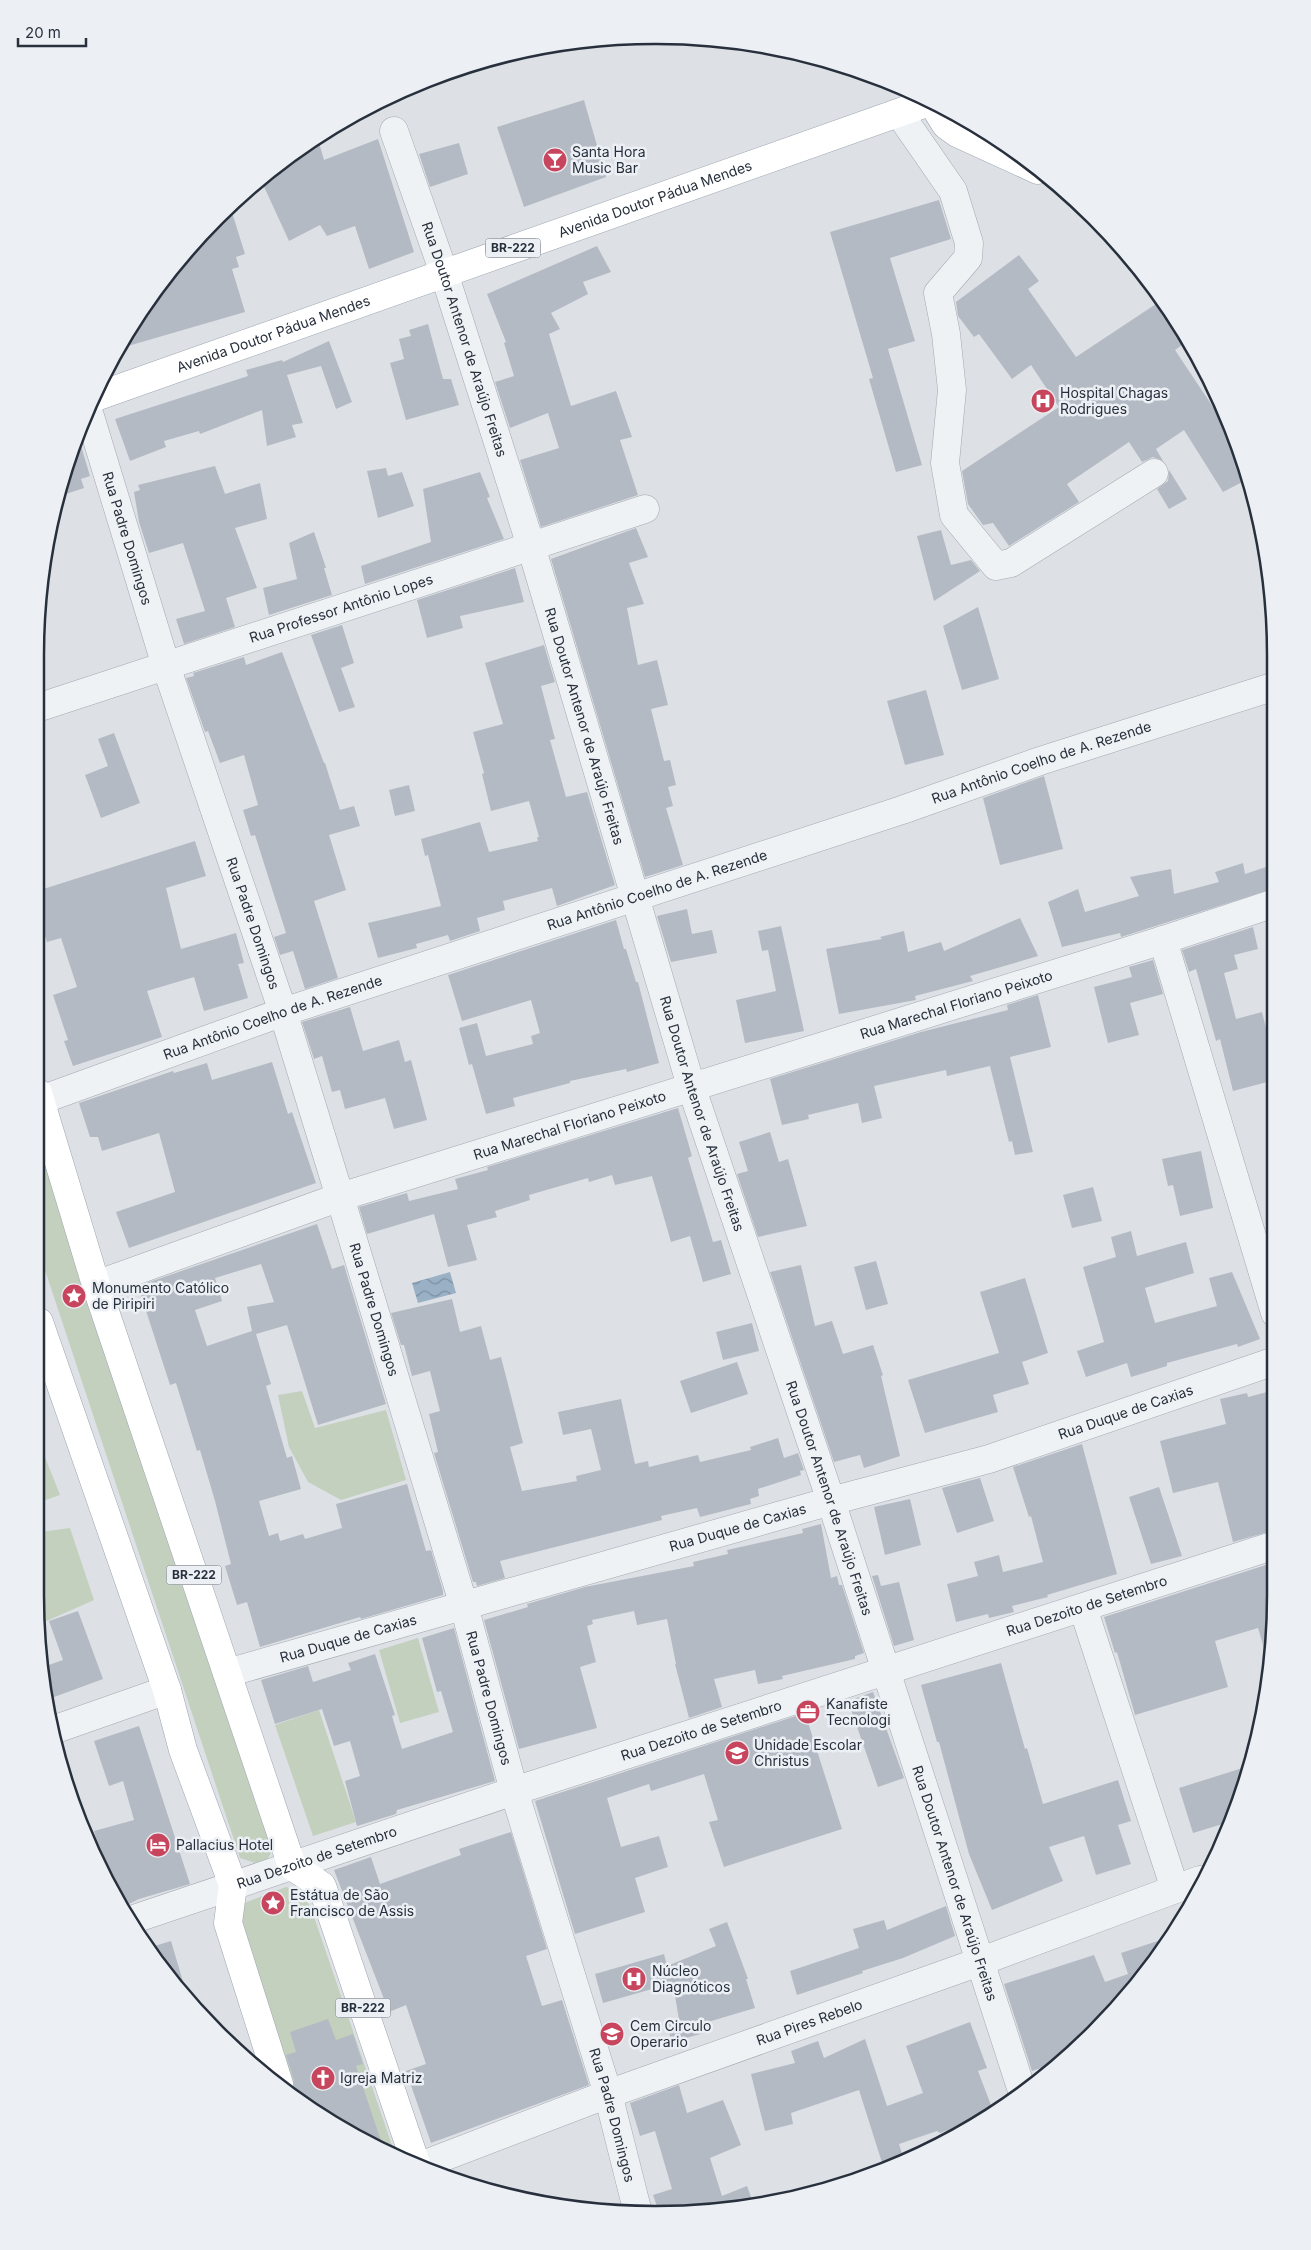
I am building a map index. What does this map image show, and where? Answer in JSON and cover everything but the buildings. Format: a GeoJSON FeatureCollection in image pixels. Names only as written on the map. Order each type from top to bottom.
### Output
{"type":"FeatureCollection","features":[{"type":"Feature","properties":{"kind":"main road","name":"Avenida Doutor Pádua Mendes"},"geometry":{"type":"LineString","coordinates":[[103,394],[921,105]]}},
{"type":"Feature","properties":{"kind":"main road"},"geometry":{"type":"LineString","coordinates":[[939,114],[946,125],[957,134],[1010,158]]}},
{"type":"Feature","properties":{"kind":"main road","name":"BR-222"},"geometry":{"type":"LineString","coordinates":[[44,1110],[96,1285],[292,1866],[322,1886],[413,2156]]}},
{"type":"Feature","properties":{"kind":"main road"},"geometry":{"type":"LineString","coordinates":[[44,1336],[167,1690],[183,1750],[233,1884],[228,1923],[276,2074]]}},
{"type":"Feature","properties":{"kind":"street"},"geometry":{"type":"LineString","coordinates":[[899,113],[953,191],[969,243],[968,258],[938,293],[946,334],[952,390],[945,462],[954,515],[996,566],[1011,563],[1154,473]]}},
{"type":"Feature","properties":{"kind":"street","name":"Rua Doutor Antenor de Araújo Freitas"},"geometry":{"type":"LineString","coordinates":[[394,131],[444,273],[531,546],[691,1086],[831,1501],[884,1670],[1020,2085]]}},
{"type":"Feature","properties":{"kind":"street","name":"Rua Padre Domingos"},"geometry":{"type":"LineString","coordinates":[[91,419],[166,666],[283,1012],[340,1196],[464,1606],[514,1791],[608,2094],[636,2206]]}},
{"type":"Feature","properties":{"kind":"street","name":"Rua Professor Antônio Lopes"},"geometry":{"type":"LineString","coordinates":[[44,706],[645,509]]}},
{"type":"Feature","properties":{"kind":"street","name":"Rua Antônio Coelho de A. Rezende"},"geometry":{"type":"LineString","coordinates":[[44,1095],[283,1012],[902,810],[1040,761],[1267,689]]}},
{"type":"Feature","properties":{"kind":"street","name":"Rua Marechal Floriano Peixoto"},"geometry":{"type":"LineString","coordinates":[[96,1285],[340,1196],[1163,940],[1267,906]]}},
{"type":"Feature","properties":{"kind":"street"},"geometry":{"type":"LineString","coordinates":[[1163,940],[1267,1286]]}},
{"type":"Feature","properties":{"kind":"street","name":"Rua Duque de Caxias"},"geometry":{"type":"LineString","coordinates":[[227,1673],[831,1501],[990,1459],[1267,1364]]}},
{"type":"Feature","properties":{"kind":"street","name":"Rua Dezoito de Setembro"},"geometry":{"type":"LineString","coordinates":[[137,1918],[514,1791],[1267,1548]]}},
{"type":"Feature","properties":{"kind":"street"},"geometry":{"type":"LineString","coordinates":[[1083,1608],[1175,1889]]}},
{"type":"Feature","properties":{"kind":"street"},"geometry":{"type":"LineString","coordinates":[[59,1728],[167,1690]]}},
{"type":"Feature","properties":{"kind":"street","name":"Rua Pires Rebelo"},"geometry":{"type":"LineString","coordinates":[[428,2163],[608,2094],[979,1962],[1195,1882]]}},
{"type":"Feature","properties":{"kind":"green space"},"geometry":{"type":"Polygon","coordinates":[[[44,1156],[274,1847],[264,1866],[240,1858],[44,1267],[44,1156]]]}},
{"type":"Feature","properties":{"kind":"green space"},"geometry":{"type":"Polygon","coordinates":[[[302,1391],[315,1428],[386,1410],[406,1480],[341,1500],[308,1482],[289,1447],[278,1395],[302,1391]]]}},
{"type":"Feature","properties":{"kind":"green space"},"geometry":{"type":"Polygon","coordinates":[[[44,1455],[60,1495],[44,1501],[44,1455]]]}},
{"type":"Feature","properties":{"kind":"green space"},"geometry":{"type":"Polygon","coordinates":[[[70,1528],[94,1600],[45,1622],[44,1594],[44,1531],[70,1528]]]}},
{"type":"Feature","properties":{"kind":"green space"},"geometry":{"type":"Polygon","coordinates":[[[418,1638],[439,1712],[400,1723],[379,1650],[418,1638]]]}},
{"type":"Feature","properties":{"kind":"green space"},"geometry":{"type":"Polygon","coordinates":[[[319,1710],[356,1822],[313,1836],[275,1725],[319,1710]]]}},
{"type":"Feature","properties":{"kind":"green space"},"geometry":{"type":"Polygon","coordinates":[[[286,1887],[302,1895],[307,1902],[312,1911],[392,2147],[350,2124],[292,2086],[234,1923],[242,1904],[286,1887]]]}},
{"type":"Feature","properties":{"kind":"water"},"geometry":{"type":"Polygon","coordinates":[[[450,1272],[456,1293],[418,1303],[412,1283],[450,1272]]]}},
{"type":"Feature","properties":{"kind":"place","name":"Santa Hora Music Bar"},"geometry":{"type":"Point","coordinates":[555,160]}},
{"type":"Feature","properties":{"kind":"place","name":"Hospital Chagas Rodrigues"},"geometry":{"type":"Point","coordinates":[1043,401]}},
{"type":"Feature","properties":{"kind":"place","name":"Monumento Católico de Piripiri"},"geometry":{"type":"Point","coordinates":[74,1296]}},
{"type":"Feature","properties":{"kind":"place","name":"Kanafiste Tecnologi"},"geometry":{"type":"Point","coordinates":[808,1712]}},
{"type":"Feature","properties":{"kind":"place","name":"Unidade Escolar Christus"},"geometry":{"type":"Point","coordinates":[737,1753]}},
{"type":"Feature","properties":{"kind":"place","name":"Pallacius Hotel"},"geometry":{"type":"Point","coordinates":[158,1845]}},
{"type":"Feature","properties":{"kind":"place","name":"Estátua de São Francisco de Assis"},"geometry":{"type":"Point","coordinates":[273,1903]}},
{"type":"Feature","properties":{"kind":"place","name":"Núcleo Diagnóticos"},"geometry":{"type":"Point","coordinates":[634,1979]}},
{"type":"Feature","properties":{"kind":"place","name":"Cem Circulo Operario"},"geometry":{"type":"Point","coordinates":[612,2034]}},
{"type":"Feature","properties":{"kind":"place","name":"Igreja Matriz"},"geometry":{"type":"Point","coordinates":[323,2078]}}]}
